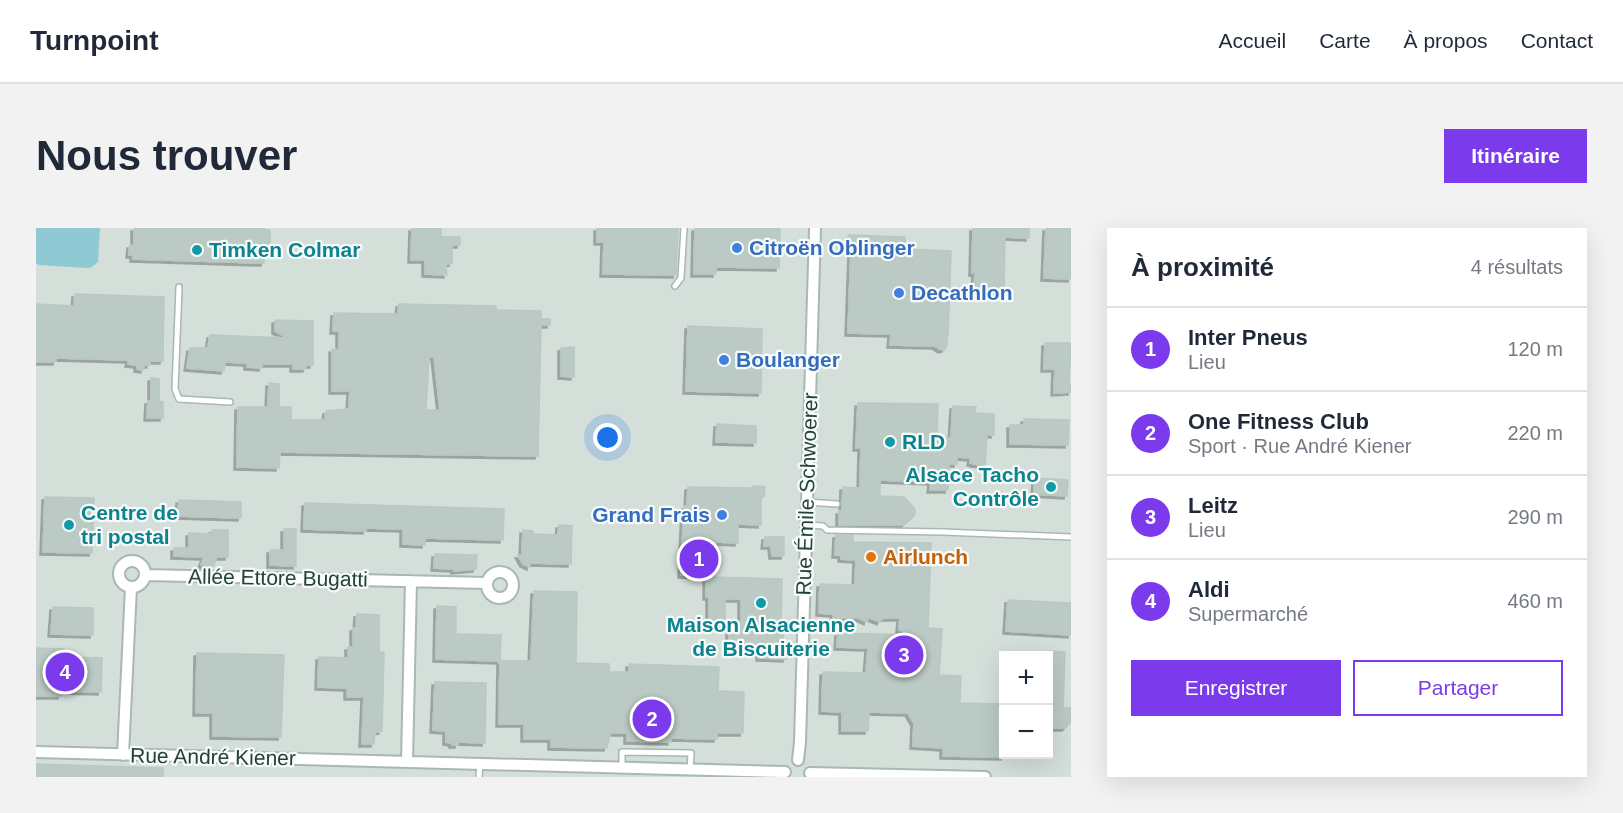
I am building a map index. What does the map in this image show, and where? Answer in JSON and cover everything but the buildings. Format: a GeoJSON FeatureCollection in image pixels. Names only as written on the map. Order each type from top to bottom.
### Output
{"type":"FeatureCollection","features":[{"type":"Feature","properties":{"kind":"street","name":"Rue Émile Schwoerer"},"geometry":{"type":"LineString","coordinates":[[798,760],[815,228]]}},
{"type":"Feature","properties":{"kind":"street","name":"Allée Ettore Bugatti"},"geometry":{"type":"LineString","coordinates":[[131,587],[121,582],[118,574],[120,567],[127,561],[136,561],[143,567],[145,575],[486,583]]}},
{"type":"Feature","properties":{"kind":"street"},"geometry":{"type":"LineString","coordinates":[[123,754],[131,587],[142,583],[145,575]]}},
{"type":"Feature","properties":{"kind":"street"},"geometry":{"type":"LineString","coordinates":[[407,762],[411,581]]}},
{"type":"Feature","properties":{"kind":"street","name":"Rue André Kiener"},"geometry":{"type":"LineString","coordinates":[[36,752],[786,774]]}},
{"type":"Feature","properties":{"kind":"street"},"geometry":{"type":"LineString","coordinates":[[786,774],[789,765],[798,760],[806,764],[809,775],[985,777]]}},
{"type":"Feature","properties":{"kind":"lane"},"geometry":{"type":"LineString","coordinates":[[675,286],[681,278],[684,228]]}},
{"type":"Feature","properties":{"kind":"lane"},"geometry":{"type":"LineString","coordinates":[[180,287],[175,389],[179,399],[230,402]]}},
{"type":"Feature","properties":{"kind":"lane"},"geometry":{"type":"LineString","coordinates":[[807,502],[837,504]]}},
{"type":"Feature","properties":{"kind":"lane"},"geometry":{"type":"LineString","coordinates":[[807,525],[823,526],[827,530],[1071,537]]}},
{"type":"Feature","properties":{"kind":"lane"},"geometry":{"type":"LineString","coordinates":[[629,771],[622,752],[691,753],[690,770]]}},
{"type":"Feature","properties":{"kind":"lane"},"geometry":{"type":"LineString","coordinates":[[479,777],[480,764]]}},
{"type":"Feature","properties":{"kind":"shaded area"},"geometry":{"type":"Polygon","coordinates":[[[36,228],[1071,228],[1071,777],[36,777],[36,228]]]}},
{"type":"Feature","properties":{"kind":"water"},"geometry":{"type":"Polygon","coordinates":[[[36,228],[100,228],[98,262],[88,268],[39,265],[36,263],[36,228]]]}},
{"type":"Feature","properties":{"kind":"place","name":"Citroën Oblinger"},"geometry":{"type":"Point","coordinates":[737,248]}},
{"type":"Feature","properties":{"kind":"place","name":"Timken Colmar"},"geometry":{"type":"Point","coordinates":[197,250]}},
{"type":"Feature","properties":{"kind":"place","name":"Decathlon"},"geometry":{"type":"Point","coordinates":[899,293]}},
{"type":"Feature","properties":{"kind":"place","name":"Boulanger"},"geometry":{"type":"Point","coordinates":[724,360]}},
{"type":"Feature","properties":{"kind":"place","name":"RLD"},"geometry":{"type":"Point","coordinates":[890,442]}},
{"type":"Feature","properties":{"kind":"place","name":"Alsace Tacho Contrôle"},"geometry":{"type":"Point","coordinates":[1051,487]}},
{"type":"Feature","properties":{"kind":"place","name":"Grand Frais"},"geometry":{"type":"Point","coordinates":[722,515]}},
{"type":"Feature","properties":{"kind":"place","name":"Centre de tri postal"},"geometry":{"type":"Point","coordinates":[69,525]}},
{"type":"Feature","properties":{"kind":"place","name":"Airlunch"},"geometry":{"type":"Point","coordinates":[871,557]}},
{"type":"Feature","properties":{"kind":"place","name":"Inter Pneus"},"geometry":{"type":"Point","coordinates":[699,559]}},
{"type":"Feature","properties":{"kind":"place","name":"Maison Alsacienne de Biscuiterie"},"geometry":{"type":"Point","coordinates":[761,603]}},
{"type":"Feature","properties":{"kind":"place","name":"Leitz"},"geometry":{"type":"Point","coordinates":[904,655]}},
{"type":"Feature","properties":{"kind":"place","name":"Aldi"},"geometry":{"type":"Point","coordinates":[65,672]}},
{"type":"Feature","properties":{"kind":"place","name":"One Fitness Club"},"geometry":{"type":"Point","coordinates":[652,719]}}]}
